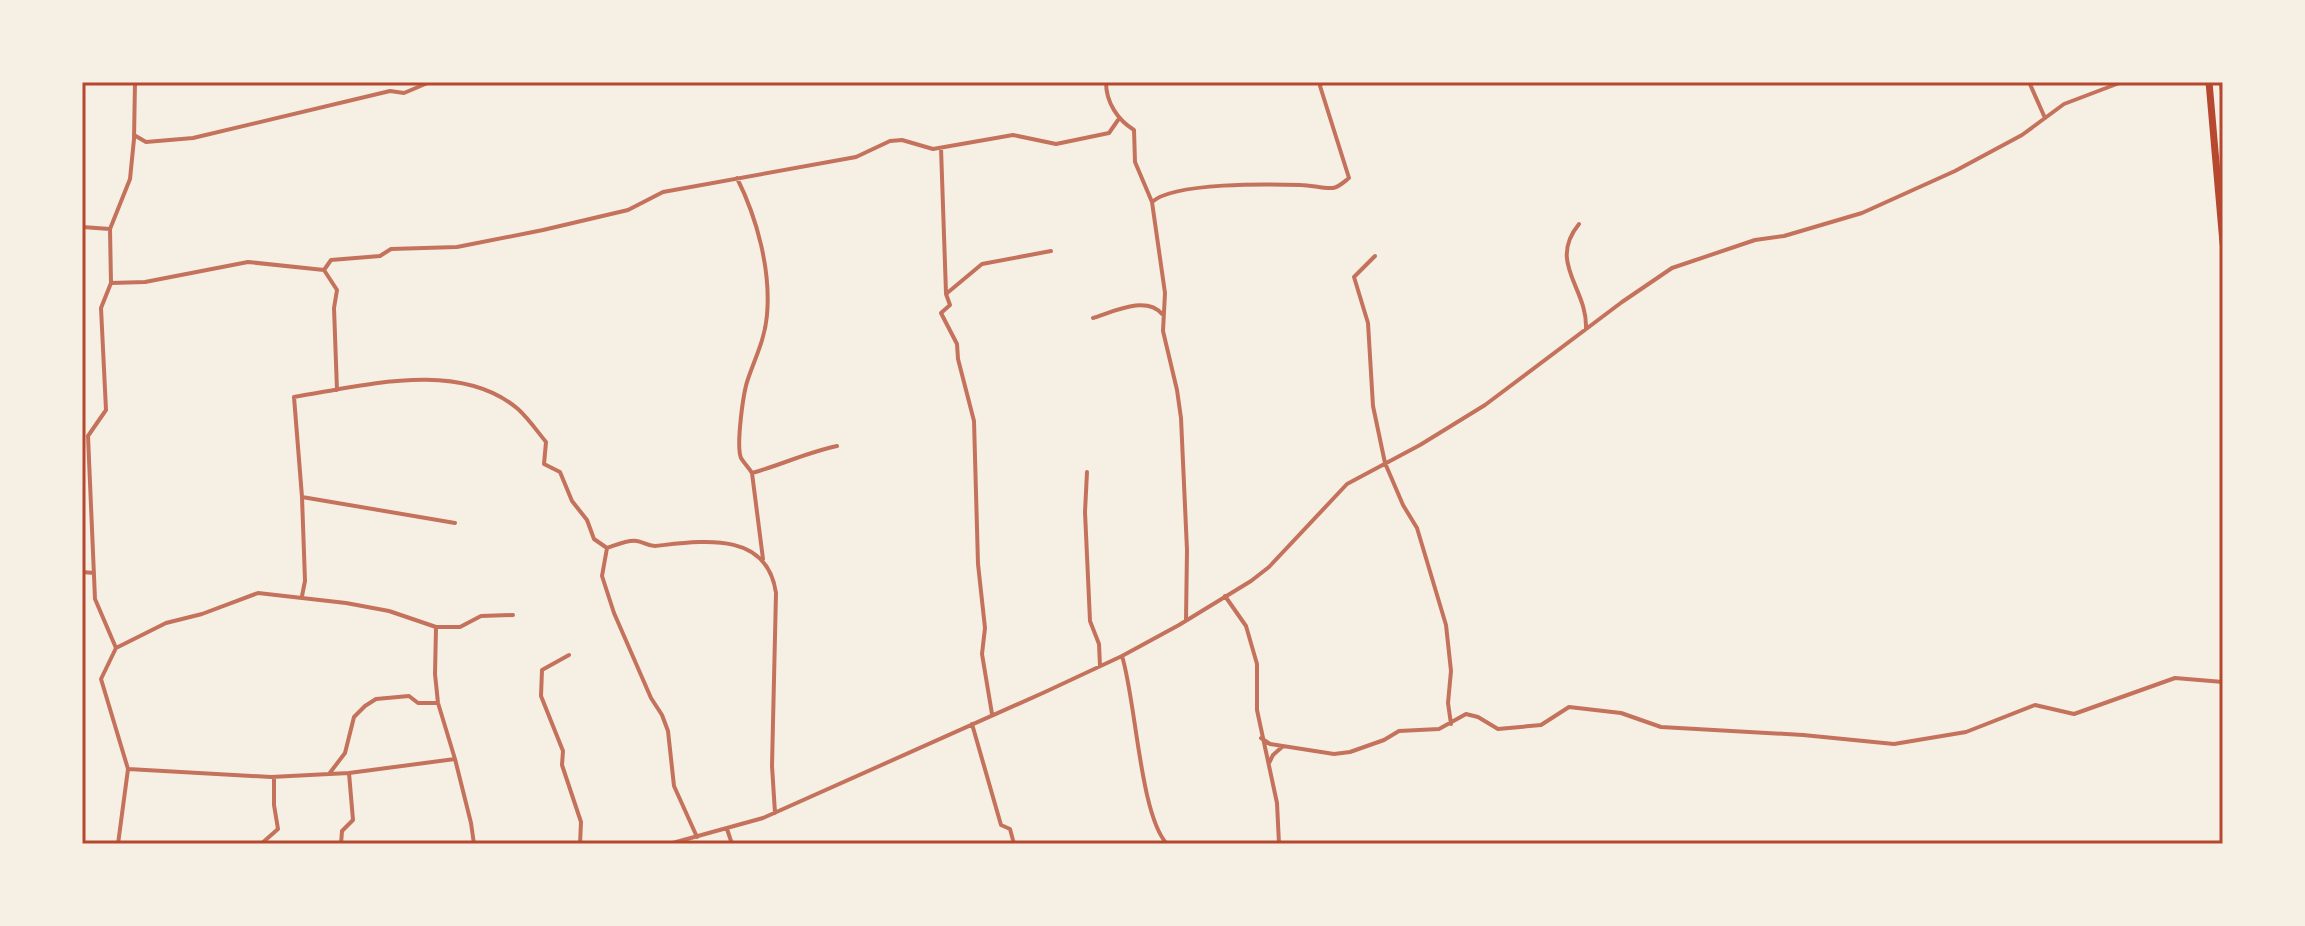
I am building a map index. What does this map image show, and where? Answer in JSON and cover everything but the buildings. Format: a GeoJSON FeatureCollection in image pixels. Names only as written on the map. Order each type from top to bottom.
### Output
{"type":"FeatureCollection","features":[{"type":"Feature","properties":{"kind":"highway"},"geometry":{"type":"LineString","coordinates":[[2209,82],[2223,243]]}},
{"type":"Feature","properties":{"kind":"street"},"geometry":{"type":"LineString","coordinates":[[116,648],[95,599],[85,437],[106,410],[101,308],[111,283],[110,229],[130,179],[135,82]]}},
{"type":"Feature","properties":{"kind":"street"},"geometry":{"type":"LineString","coordinates":[[134,135],[146,142],[193,138],[390,91],[404,93],[430,82]]}},
{"type":"Feature","properties":{"kind":"street"},"geometry":{"type":"LineString","coordinates":[[1106,82],[1118,120],[1134,130],[1135,162],[1152,202],[1165,293],[1163,331],[1181,418],[1187,550],[1186,621]]}},
{"type":"Feature","properties":{"kind":"street"},"geometry":{"type":"LineString","coordinates":[[1152,202],[1157,197],[1174,192],[1253,183],[1332,188],[1340,185],[1349,178],[1320,86],[1322,82]]}},
{"type":"Feature","properties":{"kind":"street"},"geometry":{"type":"LineString","coordinates":[[2029,82],[2045,118]]}},
{"type":"Feature","properties":{"kind":"street"},"geometry":{"type":"LineString","coordinates":[[669,844],[775,813],[1122,656],[1186,621],[1269,567],[1347,484],[1420,445],[1485,405],[1672,268],[1755,240],[1784,236],[1862,213],[1984,156],[2022,135],[2064,104],[2122,82]]}},
{"type":"Feature","properties":{"kind":"street"},"geometry":{"type":"LineString","coordinates":[[324,270],[331,260],[380,256],[391,249],[457,247],[543,230],[628,210],[663,192],[856,157],[890,141],[902,140],[933,149],[1013,135],[1056,144],[1109,133],[1118,120]]}},
{"type":"Feature","properties":{"kind":"street"},"geometry":{"type":"LineString","coordinates":[[941,148],[946,294],[950,305],[941,313],[957,344],[974,421],[978,564],[985,628],[982,654],[992,714]]}},
{"type":"Feature","properties":{"kind":"street"},"geometry":{"type":"LineString","coordinates":[[737,178],[762,251],[766,288],[767,314],[747,382],[739,449],[752,473],[763,561]]}},
{"type":"Feature","properties":{"kind":"street"},"geometry":{"type":"LineString","coordinates":[[1579,224],[1569,236],[1566,253],[1568,271],[1587,313],[1586,329]]}},
{"type":"Feature","properties":{"kind":"street"},"geometry":{"type":"LineString","coordinates":[[82,227],[110,229]]}},
{"type":"Feature","properties":{"kind":"street"},"geometry":{"type":"LineString","coordinates":[[946,294],[982,264],[1051,251]]}},
{"type":"Feature","properties":{"kind":"street"},"geometry":{"type":"LineString","coordinates":[[1375,256],[1354,277],[1368,323],[1373,406],[1385,463],[1403,505],[1417,528],[1446,625],[1446,649],[1451,671],[1448,703],[1451,724]]}},
{"type":"Feature","properties":{"kind":"street"},"geometry":{"type":"LineString","coordinates":[[111,283],[145,282],[248,262],[324,270]]}},
{"type":"Feature","properties":{"kind":"street"},"geometry":{"type":"LineString","coordinates":[[324,270],[337,290],[334,308],[337,390]]}},
{"type":"Feature","properties":{"kind":"street"},"geometry":{"type":"LineString","coordinates":[[1093,318],[1140,305],[1151,305],[1164,316]]}},
{"type":"Feature","properties":{"kind":"street"},"geometry":{"type":"LineString","coordinates":[[302,596],[305,581],[302,497],[294,397],[337,390],[408,379],[475,384],[490,392],[518,409],[546,442],[544,464],[560,472],[572,501],[587,520],[594,539],[607,548]]}},
{"type":"Feature","properties":{"kind":"street"},"geometry":{"type":"LineString","coordinates":[[752,473],[837,446]]}},
{"type":"Feature","properties":{"kind":"street"},"geometry":{"type":"LineString","coordinates":[[1087,472],[1085,512],[1090,621],[1099,644],[1100,666]]}},
{"type":"Feature","properties":{"kind":"street"},"geometry":{"type":"LineString","coordinates":[[302,497],[455,523]]}},
{"type":"Feature","properties":{"kind":"street"},"geometry":{"type":"LineString","coordinates":[[607,548],[634,540],[650,546],[686,541],[733,544],[763,561],[773,576],[776,593],[772,766],[775,813]]}},
{"type":"Feature","properties":{"kind":"street"},"geometry":{"type":"LineString","coordinates":[[607,548],[602,576],[614,613],[668,731],[674,786],[697,837]]}},
{"type":"Feature","properties":{"kind":"street"},"geometry":{"type":"LineString","coordinates":[[82,572],[94,573]]}},
{"type":"Feature","properties":{"kind":"street"},"geometry":{"type":"LineString","coordinates":[[118,844],[128,769],[101,679],[116,648],[166,623],[202,614],[258,593],[302,596],[389,611],[436,627],[460,627],[481,616],[513,615]]}},
{"type":"Feature","properties":{"kind":"street"},"geometry":{"type":"LineString","coordinates":[[1225,596],[1246,626],[1257,664],[1257,710],[1277,803],[1279,844]]}},
{"type":"Feature","properties":{"kind":"street"},"geometry":{"type":"LineString","coordinates":[[436,627],[438,703],[455,759],[474,844]]}},
{"type":"Feature","properties":{"kind":"street"},"geometry":{"type":"LineString","coordinates":[[569,655],[542,670],[541,696],[563,751],[562,765],[581,822],[580,844]]}},
{"type":"Feature","properties":{"kind":"street"},"geometry":{"type":"LineString","coordinates":[[1122,656],[1154,822],[1167,844]]}},
{"type":"Feature","properties":{"kind":"street"},"geometry":{"type":"LineString","coordinates":[[1261,738],[1282,747],[1334,754],[1384,740],[1399,731],[1439,729],[1466,714],[1498,729],[1541,725],[1569,707],[1621,713],[1661,727],[1894,744],[1966,732],[2035,705],[2074,714],[2175,678],[2223,682]]}},
{"type":"Feature","properties":{"kind":"street"},"geometry":{"type":"LineString","coordinates":[[329,774],[345,753],[354,717],[376,699],[409,696],[418,703],[438,703]]}},
{"type":"Feature","properties":{"kind":"street"},"geometry":{"type":"LineString","coordinates":[[972,724],[1001,825],[1010,829],[1014,844]]}},
{"type":"Feature","properties":{"kind":"street"},"geometry":{"type":"LineString","coordinates":[[1268,764],[1282,747]]}},
{"type":"Feature","properties":{"kind":"street"},"geometry":{"type":"LineString","coordinates":[[128,769],[274,777],[349,773],[455,759]]}},
{"type":"Feature","properties":{"kind":"street"},"geometry":{"type":"LineString","coordinates":[[341,844],[342,831],[353,820],[349,773]]}},
{"type":"Feature","properties":{"kind":"street"},"geometry":{"type":"LineString","coordinates":[[261,844],[278,829],[274,777]]}},
{"type":"Feature","properties":{"kind":"street"},"geometry":{"type":"LineString","coordinates":[[727,829],[732,844]]}}]}
